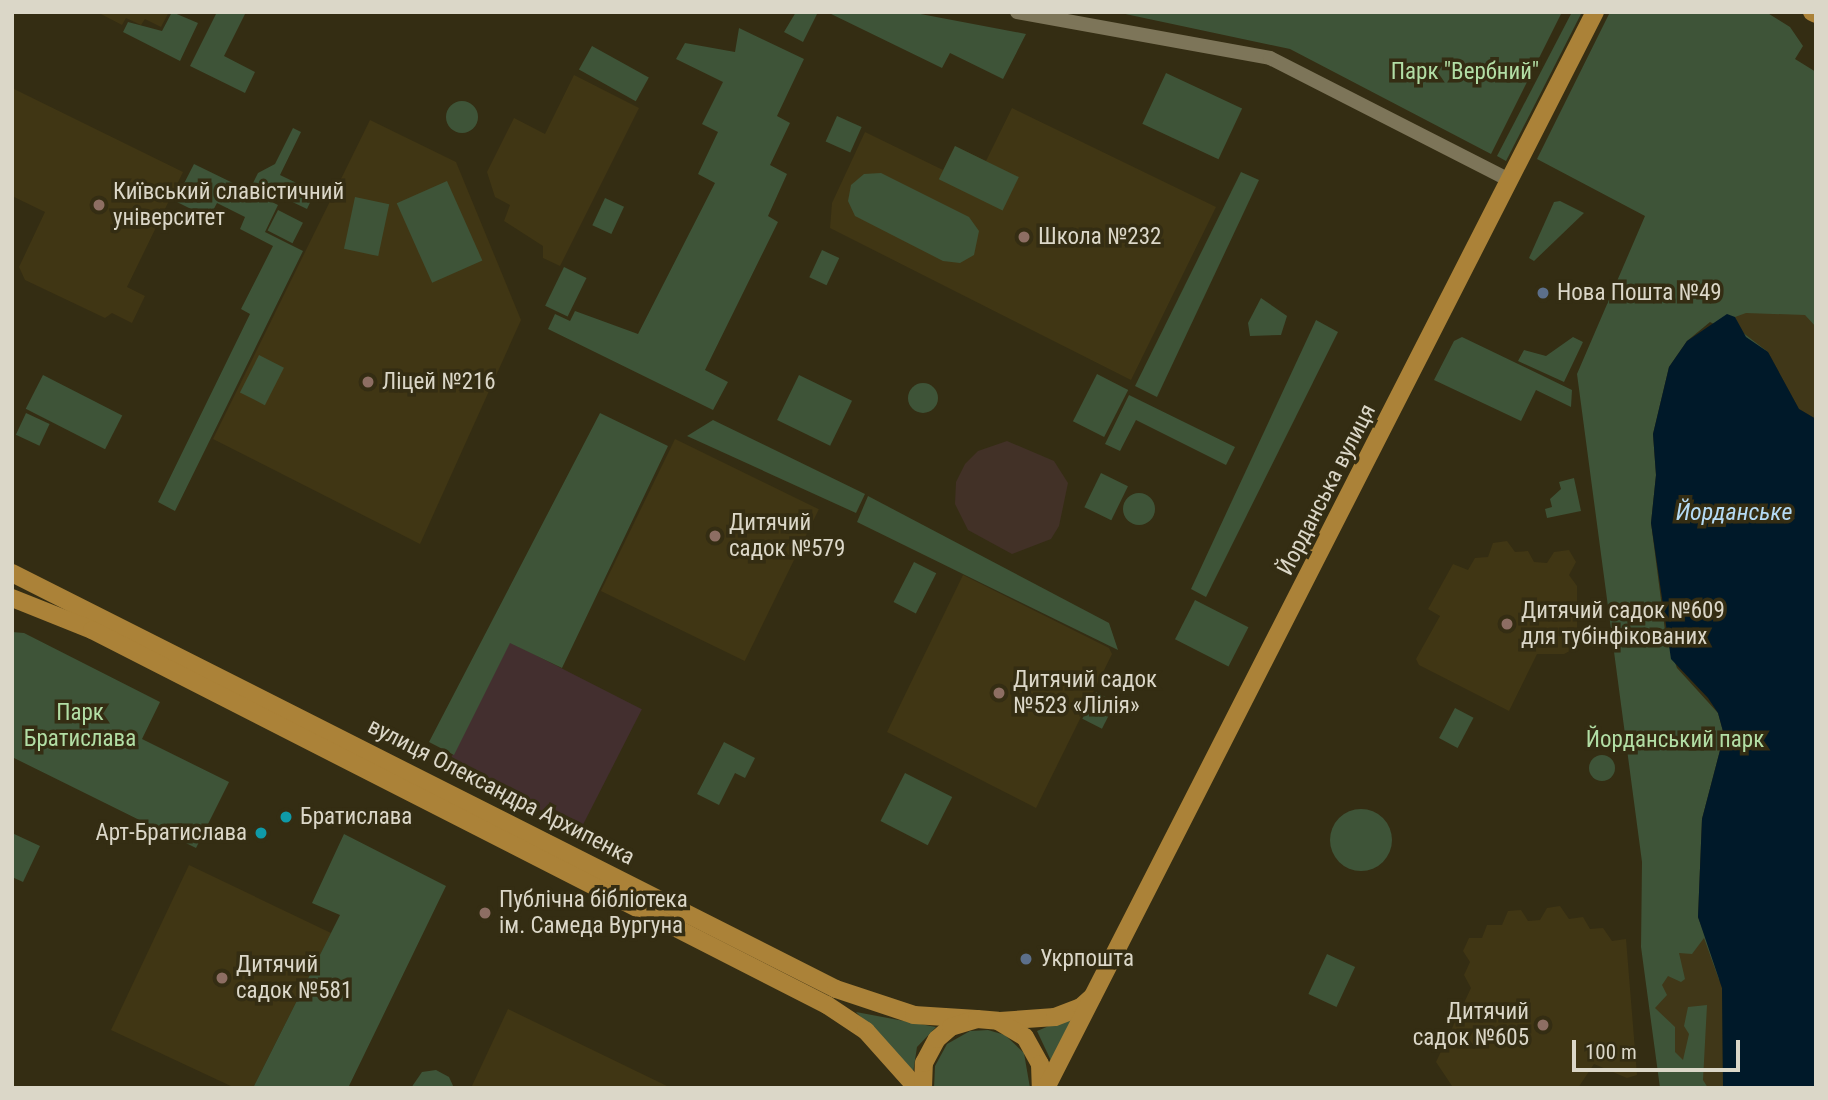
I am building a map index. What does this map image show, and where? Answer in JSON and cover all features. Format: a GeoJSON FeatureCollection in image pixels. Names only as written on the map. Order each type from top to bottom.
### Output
{"type":"FeatureCollection","features":[{"type":"Feature","properties":{"kind":"main road","name":"Йорданська вулиця"},"geometry":{"type":"LineString","coordinates":[[1044,1088],[1100,990],[1595,12]]}},
{"type":"Feature","properties":{"kind":"main road","name":"вулиця Олександра Архипенка"},"geometry":{"type":"LineString","coordinates":[[12,573],[836,989],[914,1015],[998,1021]]}},
{"type":"Feature","properties":{"kind":"main road","name":"вулиця Олександра Архипенка"},"geometry":{"type":"LineString","coordinates":[[12,598],[92,630],[827,1005],[866,1031],[917,1088]]}},
{"type":"Feature","properties":{"kind":"main road","name":"Йорданська вулиця"},"geometry":{"type":"LineString","coordinates":[[998,1021],[1055,1017],[1081,1007],[1100,990]]}},
{"type":"Feature","properties":{"kind":"main road"},"geometry":{"type":"LineString","coordinates":[[923,1088],[924,1063],[937,1039],[951,1027],[977,1019]]}},
{"type":"Feature","properties":{"kind":"main road"},"geometry":{"type":"LineString","coordinates":[[998,1021],[1017,1030],[1032,1045],[1040,1064],[1044,1088]]}},
{"type":"Feature","properties":{"kind":"street"},"geometry":{"type":"LineString","coordinates":[[1017,12],[1270,58],[1509,180]]}},
{"type":"Feature","properties":{"kind":"shaded area"},"geometry":{"type":"Polygon","coordinates":[[[97,12],[169,12],[161,27],[145,19],[141,25],[126,18],[122,25],[97,12]]]}},
{"type":"Feature","properties":{"kind":"shaded area"},"geometry":{"type":"Polygon","coordinates":[[[574,75],[639,108],[560,266],[543,258],[543,246],[504,221],[510,205],[495,197],[487,172],[514,118],[545,134],[574,75]]]}},
{"type":"Feature","properties":{"kind":"shaded area","name":"Київський славістичний університет"},"geometry":{"type":"Polygon","coordinates":[[[12,88],[183,172],[127,287],[145,296],[132,323],[112,313],[105,318],[25,280],[19,267],[45,212],[12,196],[12,88]]]}},
{"type":"Feature","properties":{"kind":"shaded area","name":"Школа №232"},"geometry":{"type":"Polygon","coordinates":[[[1012,108],[1216,207],[1131,380],[830,228],[832,203],[865,132],[943,170],[955,146],[986,161],[1012,108]]]}},
{"type":"Feature","properties":{"kind":"shaded area","name":"Ліцей №216"},"geometry":{"type":"Polygon","coordinates":[[[370,120],[456,162],[521,320],[420,544],[213,439],[370,120]]]}},
{"type":"Feature","properties":{"kind":"shaded area","name":"Дитячий садок №579"},"geometry":{"type":"Polygon","coordinates":[[[675,439],[819,509],[745,661],[601,591],[675,439]]]}},
{"type":"Feature","properties":{"kind":"shaded area"},"geometry":{"type":"Polygon","coordinates":[[[1007,441],[1054,461],[1068,483],[1059,526],[1051,539],[1012,554],[968,530],[955,504],[956,482],[965,464],[978,451],[1007,441]]]}},
{"type":"Feature","properties":{"kind":"shaded area","name":"Дитячий садок №609 для тубінфікованих"},"geometry":{"type":"Polygon","coordinates":[[[1507,541],[1515,552],[1528,551],[1534,562],[1547,563],[1554,552],[1569,550],[1576,562],[1569,575],[1577,586],[1577,647],[1564,654],[1537,654],[1509,711],[1419,665],[1416,659],[1440,616],[1428,609],[1453,564],[1468,570],[1475,558],[1488,557],[1493,543],[1507,541]]]}},
{"type":"Feature","properties":{"kind":"shaded area","name":"Дитячий садок №523 «Лілія»"},"geometry":{"type":"Polygon","coordinates":[[[963,575],[1109,648],[1112,654],[1036,808],[887,732],[963,575]]]}},
{"type":"Feature","properties":{"kind":"shaded area"},"geometry":{"type":"Polygon","coordinates":[[[510,642],[642,709],[580,830],[448,763],[510,642]]]}},
{"type":"Feature","properties":{"kind":"shaded area","name":"Дитячий садок №581"},"geometry":{"type":"Polygon","coordinates":[[[189,865],[331,933],[253,1088],[235,1088],[111,1030],[189,865]]]}},
{"type":"Feature","properties":{"kind":"shaded area","name":"Дитячий садок №605"},"geometry":{"type":"Polygon","coordinates":[[[1560,906],[1569,919],[1583,917],[1590,929],[1603,928],[1612,941],[1626,939],[1637,1075],[1627,1078],[1594,1064],[1578,1088],[1452,1086],[1436,1062],[1471,988],[1464,975],[1470,962],[1463,951],[1469,938],[1482,938],[1487,925],[1502,925],[1508,911],[1521,910],[1528,921],[1540,920],[1547,908],[1560,906]]]}},
{"type":"Feature","properties":{"kind":"shaded area"},"geometry":{"type":"Polygon","coordinates":[[[508,1009],[667,1086],[471,1088],[508,1009]]]}},
{"type":"Feature","properties":{"kind":"green space"},"geometry":{"type":"Polygon","coordinates":[[[172,12],[198,23],[180,61],[123,32],[128,22],[162,31],[172,12]]]}},
{"type":"Feature","properties":{"kind":"green space"},"geometry":{"type":"Polygon","coordinates":[[[217,12],[246,12],[224,56],[255,72],[245,93],[190,66],[217,12]]]}},
{"type":"Feature","properties":{"kind":"green space"},"geometry":{"type":"Polygon","coordinates":[[[796,12],[818,12],[803,42],[784,32],[796,12]]]}},
{"type":"Feature","properties":{"kind":"green space"},"geometry":{"type":"Polygon","coordinates":[[[827,12],[910,12],[1026,34],[1003,79],[950,53],[942,68],[827,12]]]}},
{"type":"Feature","properties":{"kind":"green space","name":"Парк \"Вербний\""},"geometry":{"type":"Polygon","coordinates":[[[1116,12],[1562,12],[1491,154],[1290,49],[1116,12]]]}},
{"type":"Feature","properties":{"kind":"green space"},"geometry":{"type":"Polygon","coordinates":[[[1572,12],[1582,12],[1506,161],[1497,156],[1572,12]]]}},
{"type":"Feature","properties":{"kind":"green space","name":"Йорданський парк"},"geometry":{"type":"Polygon","coordinates":[[[1610,12],[1766,12],[1790,27],[1803,46],[1795,59],[1816,72],[1816,419],[1768,352],[1710,322],[1687,341],[1669,367],[1653,434],[1656,475],[1651,523],[1666,638],[1677,668],[1718,713],[1724,735],[1702,819],[1698,917],[1719,973],[1723,1088],[1660,1088],[1641,947],[1642,862],[1577,374],[1645,216],[1537,159],[1610,12]]]}},
{"type":"Feature","properties":{"kind":"green space"},"geometry":{"type":"Polygon","coordinates":[[[739,28],[804,59],[777,116],[790,123],[770,165],[787,174],[768,216],[778,222],[705,370],[728,382],[713,410],[548,329],[555,314],[570,321],[575,311],[638,334],[715,183],[698,174],[718,132],[702,124],[723,82],[676,59],[685,43],[735,52],[739,28]]]}},
{"type":"Feature","properties":{"kind":"green space"},"geometry":{"type":"Polygon","coordinates":[[[592,46],[649,78],[636,101],[579,70],[592,46]]]}},
{"type":"Feature","properties":{"kind":"green space"},"geometry":{"type":"Polygon","coordinates":[[[1166,73],[1242,108],[1218,159],[1142,124],[1166,73]]]}},
{"type":"Feature","properties":{"kind":"green space"},"geometry":{"type":"Polygon","coordinates":[[[462,101],[473,106],[478,117],[473,128],[462,133],[451,128],[446,117],[451,106],[462,101]]]}},
{"type":"Feature","properties":{"kind":"green space"},"geometry":{"type":"Polygon","coordinates":[[[837,116],[862,127],[850,153],[826,142],[837,116]]]}},
{"type":"Feature","properties":{"kind":"green space"},"geometry":{"type":"Polygon","coordinates":[[[293,128],[301,132],[280,175],[315,192],[307,209],[253,183],[258,173],[275,164],[293,128]]]}},
{"type":"Feature","properties":{"kind":"green space"},"geometry":{"type":"Polygon","coordinates":[[[955,146],[1019,177],[1003,210],[939,179],[955,146]]]}},
{"type":"Feature","properties":{"kind":"green space"},"geometry":{"type":"Polygon","coordinates":[[[194,164],[278,205],[265,232],[303,251],[175,511],[158,502],[250,314],[241,309],[273,246],[240,229],[245,217],[217,203],[209,218],[175,201],[194,164]]]}},
{"type":"Feature","properties":{"kind":"green space"},"geometry":{"type":"Polygon","coordinates":[[[1241,172],[1259,180],[1157,397],[1135,386],[1241,172]]]}},
{"type":"Feature","properties":{"kind":"green space"},"geometry":{"type":"Polygon","coordinates":[[[881,173],[969,217],[979,231],[974,255],[960,263],[943,261],[855,216],[848,201],[851,185],[864,174],[881,173]]]}},
{"type":"Feature","properties":{"kind":"green space"},"geometry":{"type":"Polygon","coordinates":[[[447,181],[482,260],[432,283],[397,203],[447,181]]]}},
{"type":"Feature","properties":{"kind":"green space"},"geometry":{"type":"Polygon","coordinates":[[[355,197],[389,204],[378,256],[344,249],[355,197]]]}},
{"type":"Feature","properties":{"kind":"green space"},"geometry":{"type":"Polygon","coordinates":[[[605,198],[624,207],[611,234],[592,225],[605,198]]]}},
{"type":"Feature","properties":{"kind":"green space"},"geometry":{"type":"Polygon","coordinates":[[[1560,201],[1584,213],[1534,261],[1529,258],[1554,202],[1560,201]]]}},
{"type":"Feature","properties":{"kind":"green space"},"geometry":{"type":"Polygon","coordinates":[[[278,210],[303,223],[293,243],[268,230],[278,210]]]}},
{"type":"Feature","properties":{"kind":"green space"},"geometry":{"type":"Polygon","coordinates":[[[822,250],[839,258],[827,285],[809,277],[822,250]]]}},
{"type":"Feature","properties":{"kind":"green space"},"geometry":{"type":"Polygon","coordinates":[[[564,267],[586,278],[568,317],[545,306],[564,267]]]}},
{"type":"Feature","properties":{"kind":"green space"},"geometry":{"type":"Polygon","coordinates":[[[1261,298],[1287,316],[1281,335],[1250,336],[1248,323],[1261,298]]]}},
{"type":"Feature","properties":{"kind":"green space"},"geometry":{"type":"Polygon","coordinates":[[[1316,320],[1338,332],[1206,597],[1191,589],[1316,320]]]}},
{"type":"Feature","properties":{"kind":"green space"},"geometry":{"type":"Polygon","coordinates":[[[1462,337],[1572,390],[1571,407],[1536,390],[1521,421],[1434,380],[1454,341],[1462,337]]]}},
{"type":"Feature","properties":{"kind":"green space"},"geometry":{"type":"Polygon","coordinates":[[[1573,337],[1583,342],[1564,382],[1518,361],[1524,350],[1546,356],[1573,337]]]}},
{"type":"Feature","properties":{"kind":"green space"},"geometry":{"type":"Polygon","coordinates":[[[259,355],[284,368],[265,405],[240,392],[259,355]]]}},
{"type":"Feature","properties":{"kind":"green space"},"geometry":{"type":"Polygon","coordinates":[[[1097,374],[1128,390],[1104,437],[1073,421],[1097,374]]]}},
{"type":"Feature","properties":{"kind":"green space"},"geometry":{"type":"Polygon","coordinates":[[[43,375],[122,415],[105,449],[26,409],[43,375]]]}},
{"type":"Feature","properties":{"kind":"green space"},"geometry":{"type":"Polygon","coordinates":[[[799,375],[852,401],[830,446],[777,420],[799,375]]]}},
{"type":"Feature","properties":{"kind":"green space"},"geometry":{"type":"Polygon","coordinates":[[[923,383],[934,387],[938,398],[934,409],[923,413],[912,409],[908,398],[912,387],[923,383]]]}},
{"type":"Feature","properties":{"kind":"green space"},"geometry":{"type":"Polygon","coordinates":[[[1129,395],[1235,447],[1226,465],[1136,420],[1120,451],[1105,444],[1129,395]]]}},
{"type":"Feature","properties":{"kind":"green space"},"geometry":{"type":"Polygon","coordinates":[[[26,413],[50,424],[39,446],[16,435],[26,413]]]}},
{"type":"Feature","properties":{"kind":"green space"},"geometry":{"type":"Polygon","coordinates":[[[600,413],[668,446],[562,668],[510,643],[454,755],[429,742],[600,413]]]}},
{"type":"Feature","properties":{"kind":"green space"},"geometry":{"type":"Polygon","coordinates":[[[713,420],[865,494],[856,513],[687,436],[713,420]]]}},
{"type":"Feature","properties":{"kind":"green space"},"geometry":{"type":"Polygon","coordinates":[[[1101,473],[1128,486],[1111,520],[1084,507],[1101,473]]]}},
{"type":"Feature","properties":{"kind":"green space"},"geometry":{"type":"Polygon","coordinates":[[[1574,478],[1581,511],[1547,518],[1545,509],[1552,507],[1550,499],[1561,489],[1559,482],[1574,478]]]}},
{"type":"Feature","properties":{"kind":"green space"},"geometry":{"type":"Polygon","coordinates":[[[1139,493],[1150,498],[1155,509],[1150,520],[1139,525],[1128,520],[1123,509],[1128,498],[1139,493]]]}},
{"type":"Feature","properties":{"kind":"green space"},"geometry":{"type":"Polygon","coordinates":[[[868,496],[1109,623],[1118,650],[857,522],[868,496]]]}},
{"type":"Feature","properties":{"kind":"green space"},"geometry":{"type":"Polygon","coordinates":[[[914,562],[936,573],[916,613],[894,602],[914,562]]]}},
{"type":"Feature","properties":{"kind":"green space"},"geometry":{"type":"Polygon","coordinates":[[[1195,600],[1248,627],[1228,666],[1175,639],[1195,600]]]}},
{"type":"Feature","properties":{"kind":"green space","name":"Парк Братислава"},"geometry":{"type":"Polygon","coordinates":[[[12,632],[24,633],[160,702],[142,739],[229,782],[196,848],[12,757],[12,632]]]}},
{"type":"Feature","properties":{"kind":"green space"},"geometry":{"type":"Polygon","coordinates":[[[1096,692],[1116,702],[1102,729],[1082,719],[1096,692]]]}},
{"type":"Feature","properties":{"kind":"green space"},"geometry":{"type":"Polygon","coordinates":[[[1455,708],[1474,718],[1458,748],[1439,738],[1455,708]]]}},
{"type":"Feature","properties":{"kind":"green space"},"geometry":{"type":"Polygon","coordinates":[[[724,742],[755,758],[745,778],[735,773],[719,805],[697,794],[724,742]]]}},
{"type":"Feature","properties":{"kind":"green space"},"geometry":{"type":"Polygon","coordinates":[[[1602,755],[1611,759],[1615,768],[1611,777],[1602,781],[1593,777],[1589,768],[1593,759],[1602,755]]]}},
{"type":"Feature","properties":{"kind":"green space"},"geometry":{"type":"Polygon","coordinates":[[[905,773],[952,797],[928,845],[880,821],[905,773]]]}},
{"type":"Feature","properties":{"kind":"green space"},"geometry":{"type":"Polygon","coordinates":[[[1361,809],[1383,818],[1392,840],[1383,862],[1361,871],[1339,862],[1330,840],[1339,818],[1361,809]]]}},
{"type":"Feature","properties":{"kind":"green space"},"geometry":{"type":"Polygon","coordinates":[[[12,833],[40,846],[23,882],[12,877],[12,833]]]}},
{"type":"Feature","properties":{"kind":"green space"},"geometry":{"type":"Polygon","coordinates":[[[344,834],[446,886],[348,1088],[253,1088],[340,915],[312,903],[344,834]]]}},
{"type":"Feature","properties":{"kind":"green space"},"geometry":{"type":"Polygon","coordinates":[[[1327,954],[1355,967],[1337,1007],[1308,994],[1327,954]]]}},
{"type":"Feature","properties":{"kind":"green space"},"geometry":{"type":"Polygon","coordinates":[[[856,1012],[936,1027],[917,1047],[913,1073],[856,1012]]]}},
{"type":"Feature","properties":{"kind":"green space"},"geometry":{"type":"Polygon","coordinates":[[[1082,1012],[1053,1065],[1037,1031],[1082,1012]]]}},
{"type":"Feature","properties":{"kind":"green space"},"geometry":{"type":"Polygon","coordinates":[[[988,1030],[1005,1035],[1024,1053],[1030,1088],[934,1088],[935,1066],[947,1044],[970,1031],[988,1030]]]}},
{"type":"Feature","properties":{"kind":"green space"},"geometry":{"type":"Polygon","coordinates":[[[436,1070],[449,1077],[454,1088],[411,1088],[422,1072],[436,1070]]]}},
{"type":"Feature","properties":{"kind":"sand"},"geometry":{"type":"Polygon","coordinates":[[[1746,313],[1805,315],[1816,327],[1816,419],[1799,409],[1768,352],[1742,332],[1735,317],[1746,313]]]}},
{"type":"Feature","properties":{"kind":"sand"},"geometry":{"type":"Polygon","coordinates":[[[1704,938],[1722,988],[1723,1088],[1708,1088],[1703,1080],[1707,1005],[1688,1007],[1684,1026],[1689,1034],[1683,1060],[1675,1052],[1675,1027],[1655,1008],[1667,995],[1662,985],[1668,976],[1681,982],[1685,979],[1679,953],[1692,954],[1704,938]]]}},
{"type":"Feature","properties":{"kind":"water","name":"Йорданське"},"geometry":{"type":"Polygon","coordinates":[[[1727,314],[1735,317],[1746,337],[1768,352],[1799,409],[1816,419],[1816,1088],[1723,1088],[1722,988],[1698,917],[1702,819],[1724,735],[1718,713],[1708,698],[1671,659],[1651,523],[1656,475],[1653,434],[1669,367],[1687,341],[1727,314]]]}},
{"type":"Feature","properties":{"kind":"place","name":"Київський славістичний університет"},"geometry":{"type":"Point","coordinates":[99,205]}},
{"type":"Feature","properties":{"kind":"place","name":"Школа №232"},"geometry":{"type":"Point","coordinates":[1024,237]}},
{"type":"Feature","properties":{"kind":"place","name":"Нова Пошта №49"},"geometry":{"type":"Point","coordinates":[1543,293]}},
{"type":"Feature","properties":{"kind":"place","name":"Ліцей №216"},"geometry":{"type":"Point","coordinates":[368,382]}},
{"type":"Feature","properties":{"kind":"place","name":"Дитячий садок №579"},"geometry":{"type":"Point","coordinates":[715,536]}},
{"type":"Feature","properties":{"kind":"place","name":"Дитячий садок №609 для тубінфікованих"},"geometry":{"type":"Point","coordinates":[1507,624]}},
{"type":"Feature","properties":{"kind":"place","name":"Дитячий садок №523 «Лілія»"},"geometry":{"type":"Point","coordinates":[999,693]}},
{"type":"Feature","properties":{"kind":"place","name":"Братислава"},"geometry":{"type":"Point","coordinates":[286,817]}},
{"type":"Feature","properties":{"kind":"place","name":"Арт-Братислава"},"geometry":{"type":"Point","coordinates":[261,833]}},
{"type":"Feature","properties":{"kind":"place","name":"Публічна бібліотека ім. Самеда Вургуна"},"geometry":{"type":"Point","coordinates":[485,913]}},
{"type":"Feature","properties":{"kind":"place","name":"Укрпошта"},"geometry":{"type":"Point","coordinates":[1026,959]}},
{"type":"Feature","properties":{"kind":"place","name":"Дитячий садок №581"},"geometry":{"type":"Point","coordinates":[222,978]}},
{"type":"Feature","properties":{"kind":"place","name":"Дитячий садок №605"},"geometry":{"type":"Point","coordinates":[1543,1025]}}]}
